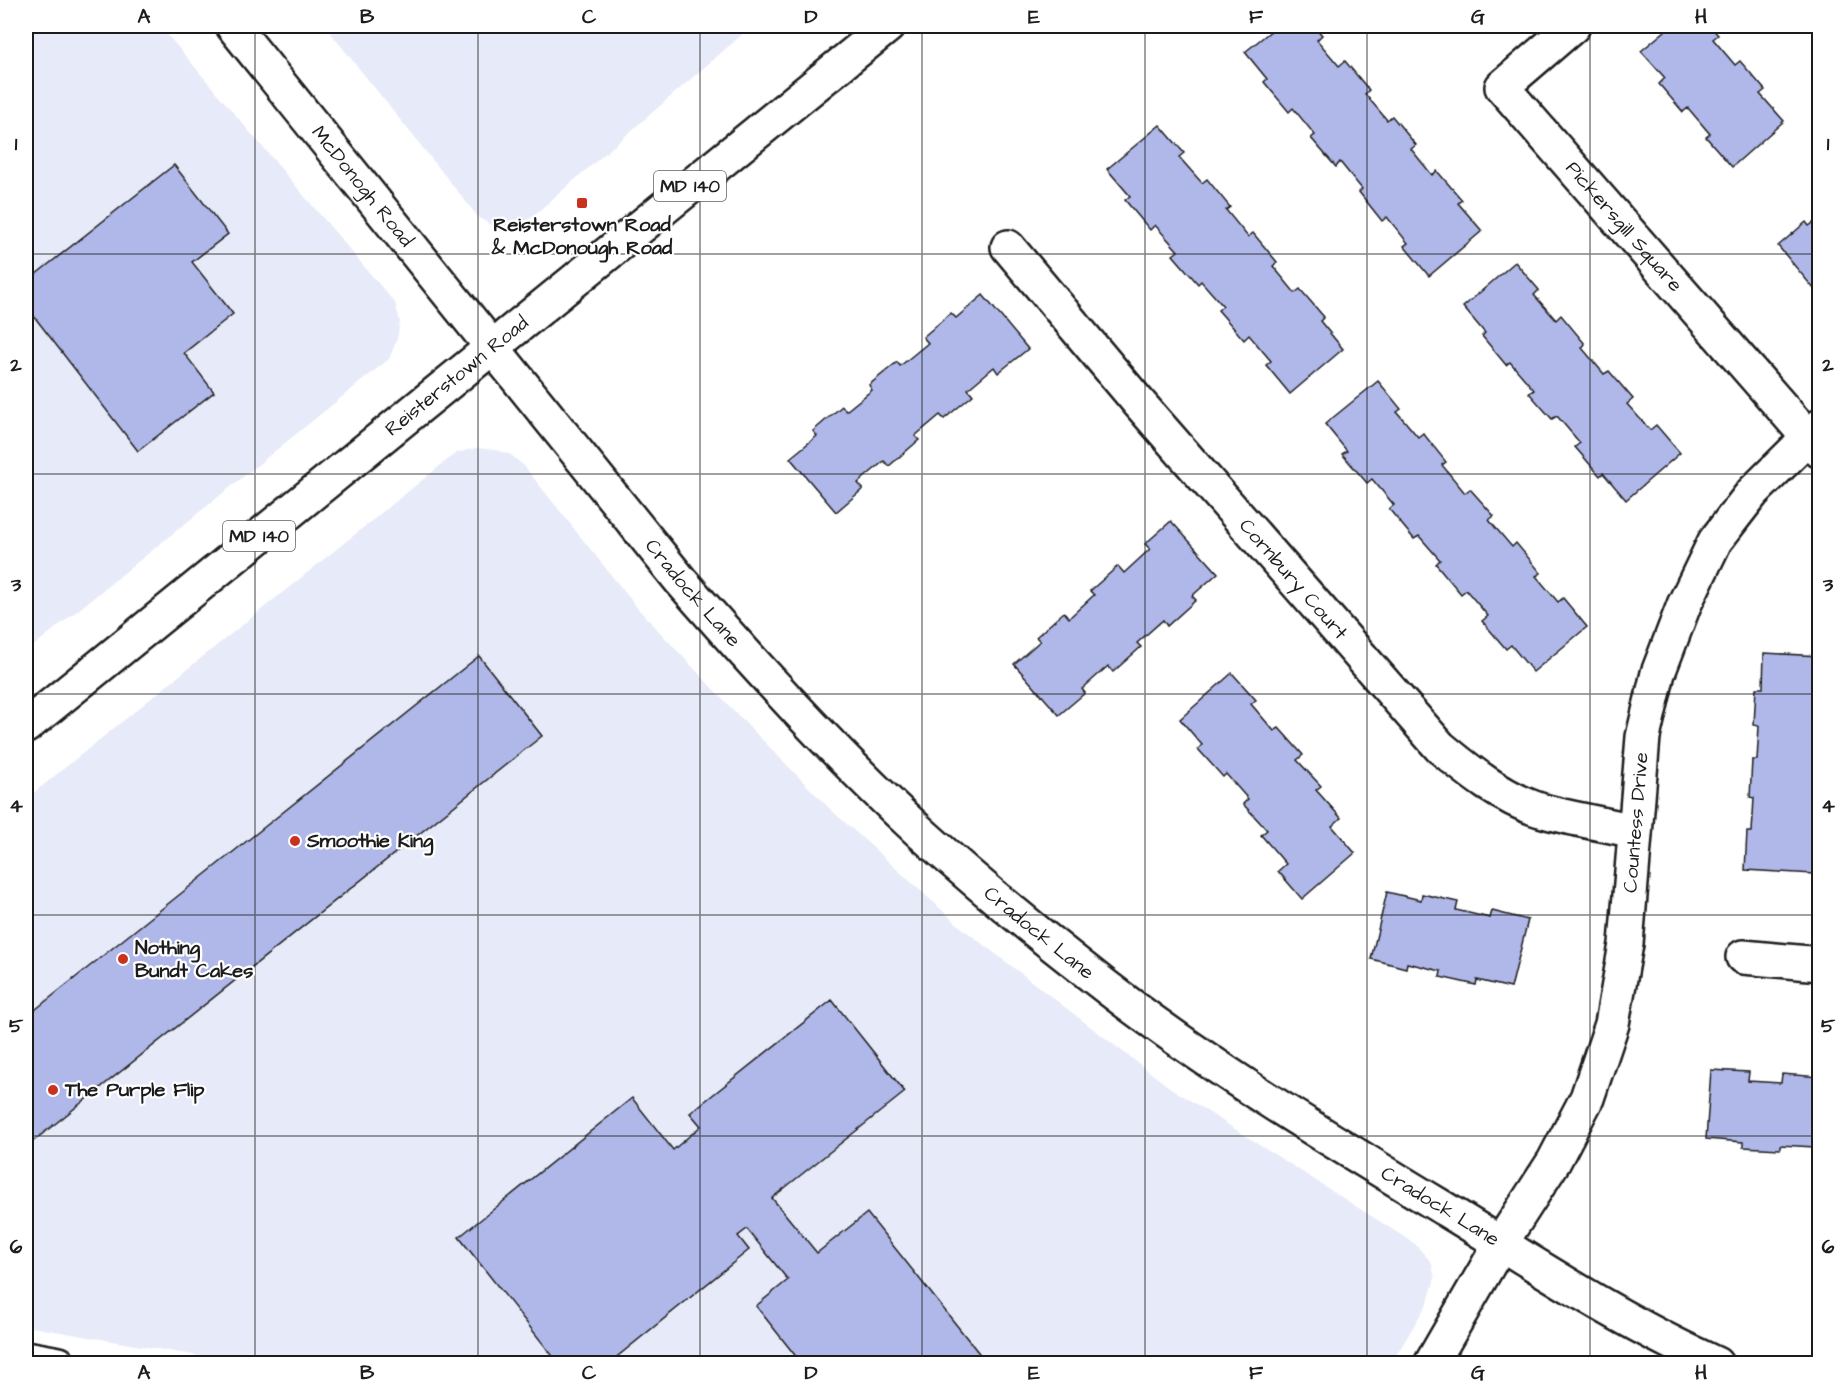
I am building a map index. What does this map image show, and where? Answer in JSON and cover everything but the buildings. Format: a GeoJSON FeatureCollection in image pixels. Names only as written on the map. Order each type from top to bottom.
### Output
{"type":"FeatureCollection","features":[{"type":"Feature","properties":{"kind":"street","name":"McDonogh Road"},"geometry":{"type":"LineString","coordinates":[[233,26],[492,347]]}},
{"type":"Feature","properties":{"kind":"street","name":"Reisterstown Road"},"geometry":{"type":"LineString","coordinates":[[26,726],[888,26]]}},
{"type":"Feature","properties":{"kind":"street","name":"Pickersgill Square"},"geometry":{"type":"LineString","coordinates":[[1574,26],[1502,87],[1815,438]]}},
{"type":"Feature","properties":{"kind":"street","name":"Cornbury Court"},"geometry":{"type":"LineString","coordinates":[[1008,247],[1139,403],[1440,747],[1469,772],[1502,793],[1540,810],[1635,831]]}},
{"type":"Feature","properties":{"kind":"street","name":"Cradock Lane"},"geometry":{"type":"LineString","coordinates":[[492,347],[680,580],[745,655],[846,760],[920,832],[1083,969],[1188,1046],[1335,1143],[1600,1304],[1716,1364]]}},
{"type":"Feature","properties":{"kind":"street","name":"Countess Drive"},"geometry":{"type":"LineString","coordinates":[[1431,1364],[1501,1243],[1554,1161],[1587,1098],[1612,1024],[1626,944],[1643,737],[1658,673],[1684,604],[1715,542],[1753,492],[1815,438]]}},
{"type":"Feature","properties":{"kind":"street"},"geometry":{"type":"LineString","coordinates":[[1743,957],[1820,964]]}},
{"type":"Feature","properties":{"kind":"street"},"geometry":{"type":"LineString","coordinates":[[26,1358],[59,1364]]}},
{"type":"Feature","properties":{"kind":"shaded area"},"geometry":{"type":"Polygon","coordinates":[[[26,26],[160,26],[395,303],[400,322],[397,339],[389,359],[26,652],[26,26]]]}},
{"type":"Feature","properties":{"kind":"shaded area"},"geometry":{"type":"Polygon","coordinates":[[[325,26],[752,26],[526,222],[507,230],[495,227],[479,218],[325,26]]]}},
{"type":"Feature","properties":{"kind":"shaded area"},"geometry":{"type":"Polygon","coordinates":[[[476,448],[496,450],[511,455],[524,466],[639,610],[734,711],[830,809],[963,929],[1169,1087],[1415,1244],[1431,1262],[1435,1278],[1428,1302],[1391,1364],[245,1364],[26,1326],[26,799],[456,453],[476,448]]]}},
{"type":"Feature","properties":{"kind":"place","name":"Reisterstown Road & McDonough Road"},"geometry":{"type":"Point","coordinates":[582,203]}},
{"type":"Feature","properties":{"kind":"place","name":"Smoothie King"},"geometry":{"type":"Point","coordinates":[295,841]}},
{"type":"Feature","properties":{"kind":"place","name":"Nothing Bundt Cakes"},"geometry":{"type":"Point","coordinates":[123,959]}},
{"type":"Feature","properties":{"kind":"place","name":"The Purple Flip"},"geometry":{"type":"Point","coordinates":[53,1090]}}]}
